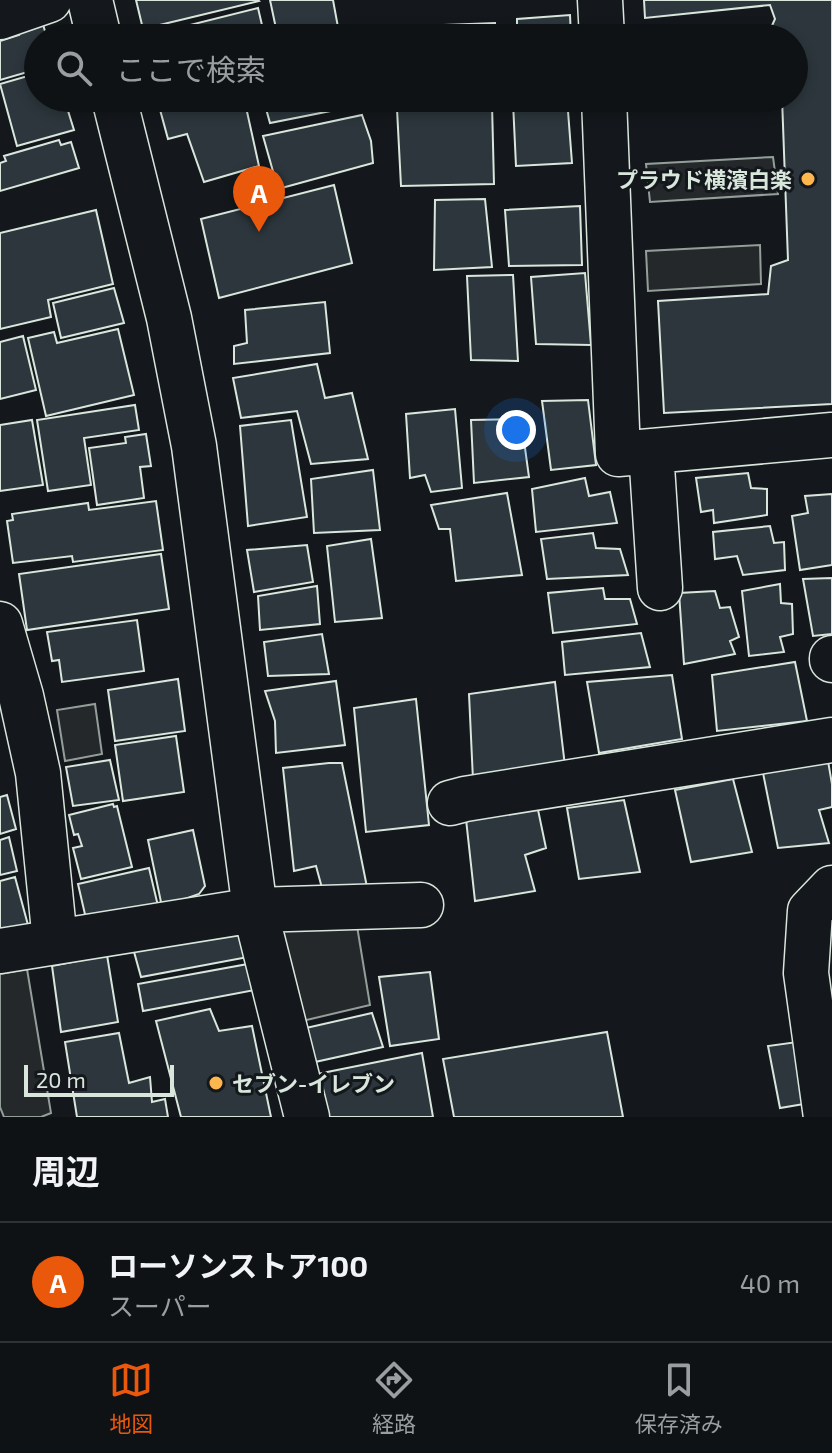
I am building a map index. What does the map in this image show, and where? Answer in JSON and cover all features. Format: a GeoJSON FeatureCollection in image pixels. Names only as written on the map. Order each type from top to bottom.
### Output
{"type":"FeatureCollection","features":[{"type":"Feature","properties":{"kind":"street"},"geometry":{"type":"LineString","coordinates":[[0,17],[49,0]]}},
{"type":"Feature","properties":{"kind":"street"},"geometry":{"type":"LineString","coordinates":[[90,0],[96,24]]}},
{"type":"Feature","properties":{"kind":"street"},"geometry":{"type":"LineString","coordinates":[[600,0],[601,24]]}},
{"type":"Feature","properties":{"kind":"street"},"geometry":{"type":"LineString","coordinates":[[118,112],[169,318],[194,446],[255,910],[307,1117]]}},
{"type":"Feature","properties":{"kind":"street"},"geometry":{"type":"LineString","coordinates":[[605,112],[618,454],[832,435]]}},
{"type":"Feature","properties":{"kind":"street"},"geometry":{"type":"LineString","coordinates":[[651,451],[660,588]]}},
{"type":"Feature","properties":{"kind":"street"},"geometry":{"type":"LineString","coordinates":[[0,624],[21,696],[38,773],[55,941]]}},
{"type":"Feature","properties":{"kind":"street"},"geometry":{"type":"LineString","coordinates":[[450,803],[832,740]]}},
{"type":"Feature","properties":{"kind":"street"},"geometry":{"type":"LineString","coordinates":[[826,1117],[821,1006],[806,973],[810,911],[832,888]]}},
{"type":"Feature","properties":{"kind":"street"},"geometry":{"type":"LineString","coordinates":[[0,951],[255,910],[421,905]]}},
{"type":"Feature","properties":{"kind":"shaded area"},"geometry":{"type":"Polygon","coordinates":[[[773,157],[778,194],[650,202],[646,164],[773,157]]]}},
{"type":"Feature","properties":{"kind":"shaded area"},"geometry":{"type":"Polygon","coordinates":[[[760,245],[761,284],[648,291],[646,251],[760,245]]]}},
{"type":"Feature","properties":{"kind":"shaded area"},"geometry":{"type":"Polygon","coordinates":[[[95,704],[102,754],[65,761],[57,710],[95,704]]]}},
{"type":"Feature","properties":{"kind":"shaded area"},"geometry":{"type":"Polygon","coordinates":[[[271,921],[357,926],[370,1005],[298,1022],[271,921]]]}},
{"type":"Feature","properties":{"kind":"shaded area"},"geometry":{"type":"Polygon","coordinates":[[[27,969],[51,1113],[41,1117],[4,1117],[0,1107],[0,974],[27,969]]]}},
{"type":"Feature","properties":{"kind":"building"},"geometry":{"type":"Polygon","coordinates":[[[136,0],[259,1],[164,24],[142,24],[136,0]]]}},
{"type":"Feature","properties":{"kind":"building"},"geometry":{"type":"Polygon","coordinates":[[[270,0],[333,0],[337,24],[275,24],[270,0]]]}},
{"type":"Feature","properties":{"kind":"building","name":"プラウド横濱白楽"},"geometry":{"type":"Polygon","coordinates":[[[644,0],[832,0],[832,404],[664,413],[658,301],[768,294],[771,266],[788,260],[783,112],[808,112],[808,24],[773,24],[775,19],[770,5],[645,18],[644,0]]]}},
{"type":"Feature","properties":{"kind":"building"},"geometry":{"type":"Polygon","coordinates":[[[258,8],[262,24],[194,24],[258,8]]]}},
{"type":"Feature","properties":{"kind":"building"},"geometry":{"type":"Polygon","coordinates":[[[570,15],[570,24],[517,24],[517,19],[570,15]]]}},
{"type":"Feature","properties":{"kind":"building"},"geometry":{"type":"Polygon","coordinates":[[[24,26],[24,73],[0,80],[0,41],[19,35],[16,28],[24,26]]]}},
{"type":"Feature","properties":{"kind":"building"},"geometry":{"type":"Polygon","coordinates":[[[24,77],[24,112],[68,112],[74,130],[17,146],[0,84],[24,77]]]}},
{"type":"Feature","properties":{"kind":"building"},"geometry":{"type":"Polygon","coordinates":[[[161,112],[247,112],[259,166],[204,182],[187,134],[168,139],[161,112]]]}},
{"type":"Feature","properties":{"kind":"building"},"geometry":{"type":"Polygon","coordinates":[[[267,112],[326,112],[270,123],[267,112]]]}},
{"type":"Feature","properties":{"kind":"building"},"geometry":{"type":"Polygon","coordinates":[[[397,112],[492,112],[494,184],[401,186],[397,112]]]}},
{"type":"Feature","properties":{"kind":"building"},"geometry":{"type":"Polygon","coordinates":[[[513,112],[568,112],[572,163],[516,166],[513,112]]]}},
{"type":"Feature","properties":{"kind":"building"},"geometry":{"type":"Polygon","coordinates":[[[362,115],[371,141],[373,163],[278,189],[263,136],[362,115]]]}},
{"type":"Feature","properties":{"kind":"building"},"geometry":{"type":"Polygon","coordinates":[[[59,140],[61,145],[71,142],[79,168],[0,191],[0,163],[6,161],[4,156],[59,140]]]}},
{"type":"Feature","properties":{"kind":"building"},"geometry":{"type":"Polygon","coordinates":[[[334,185],[352,263],[219,298],[201,219],[334,185]]]}},
{"type":"Feature","properties":{"kind":"building"},"geometry":{"type":"Polygon","coordinates":[[[485,199],[492,267],[434,270],[435,200],[485,199]]]}},
{"type":"Feature","properties":{"kind":"building"},"geometry":{"type":"Polygon","coordinates":[[[580,206],[582,265],[509,266],[505,210],[580,206]]]}},
{"type":"Feature","properties":{"kind":"building"},"geometry":{"type":"Polygon","coordinates":[[[96,210],[113,284],[48,300],[51,317],[0,329],[0,233],[96,210]]]}},
{"type":"Feature","properties":{"kind":"building"},"geometry":{"type":"Polygon","coordinates":[[[585,273],[591,345],[536,344],[531,277],[585,273]]]}},
{"type":"Feature","properties":{"kind":"building"},"geometry":{"type":"Polygon","coordinates":[[[513,275],[518,361],[471,360],[467,276],[513,275]]]}},
{"type":"Feature","properties":{"kind":"building"},"geometry":{"type":"Polygon","coordinates":[[[114,288],[124,323],[61,338],[53,303],[114,288]]]}},
{"type":"Feature","properties":{"kind":"building"},"geometry":{"type":"Polygon","coordinates":[[[325,302],[330,353],[234,364],[234,346],[247,343],[245,310],[325,302]]]}},
{"type":"Feature","properties":{"kind":"building"},"geometry":{"type":"Polygon","coordinates":[[[118,329],[134,395],[46,416],[28,338],[54,332],[57,343],[118,329]]]}},
{"type":"Feature","properties":{"kind":"building"},"geometry":{"type":"Polygon","coordinates":[[[23,336],[36,390],[0,399],[0,342],[23,336]]]}},
{"type":"Feature","properties":{"kind":"building"},"geometry":{"type":"Polygon","coordinates":[[[317,364],[325,398],[352,393],[368,459],[311,464],[297,411],[241,418],[233,378],[317,364]]]}},
{"type":"Feature","properties":{"kind":"building"},"geometry":{"type":"Polygon","coordinates":[[[588,400],[596,465],[551,470],[542,401],[588,400]]]}},
{"type":"Feature","properties":{"kind":"building"},"geometry":{"type":"Polygon","coordinates":[[[135,405],[139,430],[84,438],[91,485],[48,491],[37,420],[135,405]]]}},
{"type":"Feature","properties":{"kind":"building"},"geometry":{"type":"Polygon","coordinates":[[[455,409],[462,488],[431,492],[425,475],[410,478],[406,414],[455,409]]]}},
{"type":"Feature","properties":{"kind":"building"},"geometry":{"type":"Polygon","coordinates":[[[521,419],[529,477],[474,483],[471,420],[521,419]]]}},
{"type":"Feature","properties":{"kind":"building"},"geometry":{"type":"Polygon","coordinates":[[[32,420],[43,485],[0,491],[0,425],[32,420]]]}},
{"type":"Feature","properties":{"kind":"building"},"geometry":{"type":"Polygon","coordinates":[[[291,420],[307,517],[248,526],[240,426],[291,420]]]}},
{"type":"Feature","properties":{"kind":"building"},"geometry":{"type":"Polygon","coordinates":[[[146,434],[151,466],[140,467],[144,498],[97,505],[89,448],[126,443],[125,437],[146,434]]]}},
{"type":"Feature","properties":{"kind":"building"},"geometry":{"type":"Polygon","coordinates":[[[373,470],[380,530],[314,533],[311,479],[373,470]]]}},
{"type":"Feature","properties":{"kind":"building"},"geometry":{"type":"Polygon","coordinates":[[[748,473],[751,488],[767,489],[767,515],[714,523],[713,510],[701,512],[696,478],[748,473]]]}},
{"type":"Feature","properties":{"kind":"building"},"geometry":{"type":"Polygon","coordinates":[[[585,478],[589,496],[610,492],[617,523],[536,532],[532,489],[585,478]]]}},
{"type":"Feature","properties":{"kind":"building"},"geometry":{"type":"Polygon","coordinates":[[[507,493],[522,575],[456,581],[450,529],[439,529],[431,505],[507,493]]]}},
{"type":"Feature","properties":{"kind":"building"},"geometry":{"type":"Polygon","coordinates":[[[832,494],[832,565],[800,570],[792,516],[808,513],[805,496],[832,494]]]}},
{"type":"Feature","properties":{"kind":"building"},"geometry":{"type":"Polygon","coordinates":[[[156,501],[163,550],[73,562],[72,556],[13,563],[7,521],[13,520],[12,514],[88,503],[89,510],[156,501]]]}},
{"type":"Feature","properties":{"kind":"building"},"geometry":{"type":"Polygon","coordinates":[[[770,526],[774,543],[784,542],[785,570],[743,575],[737,556],[715,559],[713,532],[770,526]]]}},
{"type":"Feature","properties":{"kind":"building"},"geometry":{"type":"Polygon","coordinates":[[[593,533],[596,548],[620,549],[628,575],[547,579],[541,539],[593,533]]]}},
{"type":"Feature","properties":{"kind":"building"},"geometry":{"type":"Polygon","coordinates":[[[371,539],[382,618],[335,622],[327,546],[371,539]]]}},
{"type":"Feature","properties":{"kind":"building"},"geometry":{"type":"Polygon","coordinates":[[[307,545],[313,582],[254,592],[247,550],[307,545]]]}},
{"type":"Feature","properties":{"kind":"building"},"geometry":{"type":"Polygon","coordinates":[[[161,554],[169,609],[27,630],[19,574],[161,554]]]}},
{"type":"Feature","properties":{"kind":"building"},"geometry":{"type":"Polygon","coordinates":[[[832,578],[832,634],[813,636],[803,579],[832,578]]]}},
{"type":"Feature","properties":{"kind":"building"},"geometry":{"type":"Polygon","coordinates":[[[780,584],[781,603],[792,604],[793,634],[780,637],[784,652],[749,656],[742,591],[780,584]]]}},
{"type":"Feature","properties":{"kind":"building"},"geometry":{"type":"Polygon","coordinates":[[[317,586],[320,624],[260,630],[258,596],[317,586]]]}},
{"type":"Feature","properties":{"kind":"building"},"geometry":{"type":"Polygon","coordinates":[[[603,588],[605,599],[630,599],[637,624],[553,633],[548,593],[603,588]]]}},
{"type":"Feature","properties":{"kind":"building"},"geometry":{"type":"Polygon","coordinates":[[[715,591],[720,608],[730,607],[739,637],[730,641],[735,654],[684,664],[679,593],[715,591]]]}},
{"type":"Feature","properties":{"kind":"building"},"geometry":{"type":"Polygon","coordinates":[[[137,620],[144,671],[62,682],[59,660],[52,661],[47,632],[137,620]]]}},
{"type":"Feature","properties":{"kind":"building"},"geometry":{"type":"Polygon","coordinates":[[[641,633],[650,667],[565,675],[562,642],[641,633]]]}},
{"type":"Feature","properties":{"kind":"building"},"geometry":{"type":"Polygon","coordinates":[[[322,634],[329,674],[268,676],[264,642],[322,634]]]}},
{"type":"Feature","properties":{"kind":"building"},"geometry":{"type":"Polygon","coordinates":[[[795,662],[807,721],[717,731],[712,675],[795,662]]]}},
{"type":"Feature","properties":{"kind":"building"},"geometry":{"type":"Polygon","coordinates":[[[672,675],[682,739],[599,753],[587,682],[672,675]]]}},
{"type":"Feature","properties":{"kind":"building"},"geometry":{"type":"Polygon","coordinates":[[[178,679],[185,731],[115,741],[108,690],[178,679]]]}},
{"type":"Feature","properties":{"kind":"building"},"geometry":{"type":"Polygon","coordinates":[[[336,681],[345,745],[276,753],[275,721],[265,691],[336,681]]]}},
{"type":"Feature","properties":{"kind":"building"},"geometry":{"type":"Polygon","coordinates":[[[555,682],[565,766],[473,780],[469,694],[555,682]]]}},
{"type":"Feature","properties":{"kind":"building"},"geometry":{"type":"Polygon","coordinates":[[[416,699],[429,825],[366,832],[354,708],[416,699]]]}},
{"type":"Feature","properties":{"kind":"building"},"geometry":{"type":"Polygon","coordinates":[[[176,736],[184,792],[123,801],[115,745],[176,736]]]}},
{"type":"Feature","properties":{"kind":"building"},"geometry":{"type":"Polygon","coordinates":[[[110,760],[119,800],[73,806],[66,767],[110,760]]]}},
{"type":"Feature","properties":{"kind":"building"},"geometry":{"type":"Polygon","coordinates":[[[828,761],[832,807],[819,810],[829,843],[778,848],[762,768],[828,761]]]}},
{"type":"Feature","properties":{"kind":"building"},"geometry":{"type":"Polygon","coordinates":[[[342,763],[367,887],[322,888],[316,866],[294,871],[283,768],[342,763]]]}},
{"type":"Feature","properties":{"kind":"building"},"geometry":{"type":"Polygon","coordinates":[[[733,779],[752,852],[691,862],[675,790],[733,779]]]}},
{"type":"Feature","properties":{"kind":"building"},"geometry":{"type":"Polygon","coordinates":[[[7,795],[16,829],[0,834],[0,797],[7,795]]]}},
{"type":"Feature","properties":{"kind":"building"},"geometry":{"type":"Polygon","coordinates":[[[624,800],[640,872],[579,879],[567,808],[624,800]]]}},
{"type":"Feature","properties":{"kind":"building"},"geometry":{"type":"Polygon","coordinates":[[[113,804],[117,806],[132,867],[81,879],[73,848],[82,846],[78,834],[74,835],[69,815],[113,804]]]}},
{"type":"Feature","properties":{"kind":"building"},"geometry":{"type":"Polygon","coordinates":[[[537,805],[546,848],[525,855],[535,891],[475,901],[466,819],[537,805]]]}},
{"type":"Feature","properties":{"kind":"building"},"geometry":{"type":"Polygon","coordinates":[[[193,830],[205,886],[199,894],[162,907],[148,840],[193,830]]]}},
{"type":"Feature","properties":{"kind":"building"},"geometry":{"type":"Polygon","coordinates":[[[9,837],[17,871],[0,875],[0,840],[9,837]]]}},
{"type":"Feature","properties":{"kind":"building"},"geometry":{"type":"Polygon","coordinates":[[[149,868],[158,906],[87,923],[78,884],[149,868]]]}},
{"type":"Feature","properties":{"kind":"building"},"geometry":{"type":"Polygon","coordinates":[[[15,877],[28,925],[0,932],[0,881],[15,877]]]}},
{"type":"Feature","properties":{"kind":"building"},"geometry":{"type":"Polygon","coordinates":[[[240,918],[248,957],[141,977],[131,941],[240,918]]]}},
{"type":"Feature","properties":{"kind":"building"},"geometry":{"type":"Polygon","coordinates":[[[107,955],[118,1022],[61,1032],[52,966],[107,955]]]}},
{"type":"Feature","properties":{"kind":"building"},"geometry":{"type":"Polygon","coordinates":[[[248,964],[255,990],[143,1011],[138,984],[248,964]]]}},
{"type":"Feature","properties":{"kind":"building"},"geometry":{"type":"Polygon","coordinates":[[[430,972],[439,1039],[390,1046],[379,977],[430,972]]]}},
{"type":"Feature","properties":{"kind":"building"},"geometry":{"type":"Polygon","coordinates":[[[210,1009],[219,1031],[252,1026],[271,1117],[181,1117],[156,1021],[210,1009]]]}},
{"type":"Feature","properties":{"kind":"building"},"geometry":{"type":"Polygon","coordinates":[[[372,1013],[383,1047],[315,1062],[306,1028],[372,1013]]]}},
{"type":"Feature","properties":{"kind":"building"},"geometry":{"type":"Polygon","coordinates":[[[607,1032],[623,1117],[454,1117],[443,1059],[607,1032]]]}},
{"type":"Feature","properties":{"kind":"building"},"geometry":{"type":"Polygon","coordinates":[[[119,1033],[129,1083],[150,1077],[152,1102],[165,1099],[168,1117],[77,1117],[65,1042],[119,1033]]]}},
{"type":"Feature","properties":{"kind":"building"},"geometry":{"type":"Polygon","coordinates":[[[797,1042],[810,1103],[780,1108],[768,1046],[797,1042]]]}},
{"type":"Feature","properties":{"kind":"building"},"geometry":{"type":"Polygon","coordinates":[[[422,1053],[433,1117],[325,1117],[317,1074],[422,1053]]]}},
{"type":"Feature","properties":{"kind":"place","name":"プラウド横濱白楽"},"geometry":{"type":"Point","coordinates":[808,179]}},
{"type":"Feature","properties":{"kind":"place","name":"ローソンストア100"},"geometry":{"type":"Point","coordinates":[259,232]}},
{"type":"Feature","properties":{"kind":"place","name":"セブン-イレブン"},"geometry":{"type":"Point","coordinates":[216,1083]}}]}
